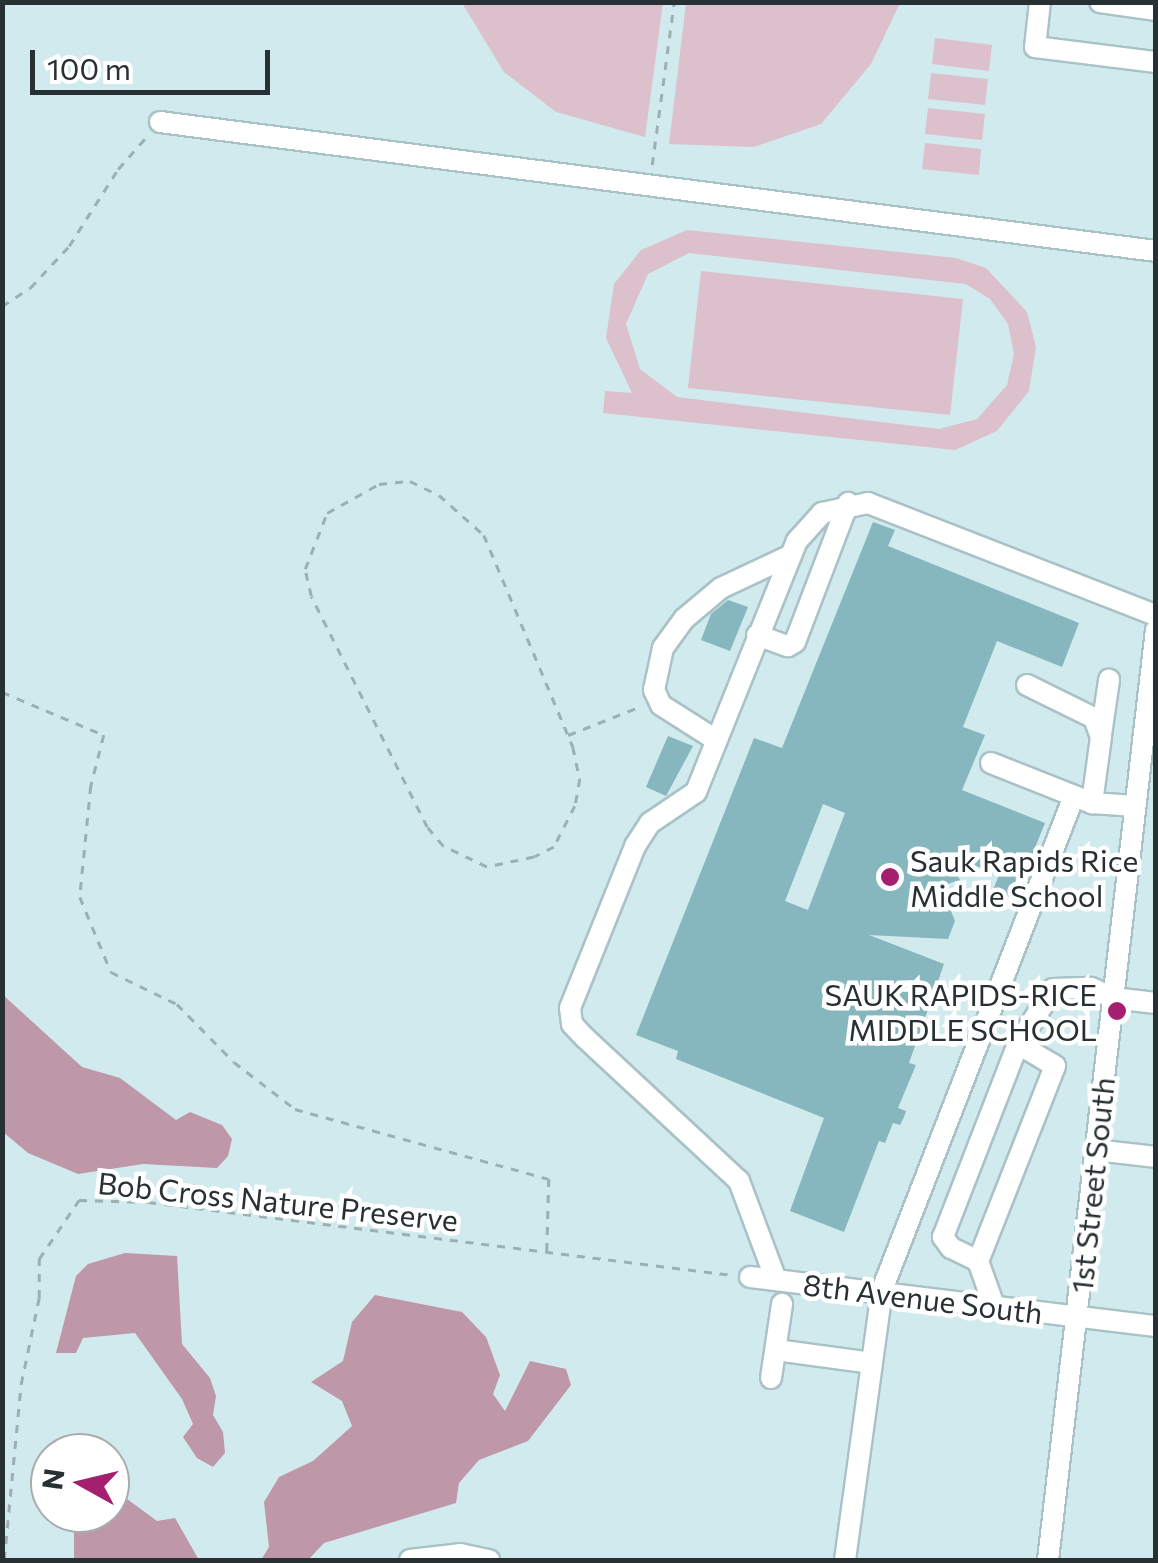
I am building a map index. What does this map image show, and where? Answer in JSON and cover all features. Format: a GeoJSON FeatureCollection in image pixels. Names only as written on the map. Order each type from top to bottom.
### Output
{"type":"FeatureCollection","features":[{"type":"Feature","properties":{"kind":"street"},"geometry":{"type":"LineString","coordinates":[[1040,2],[1035,47],[1156,62]]}},
{"type":"Feature","properties":{"kind":"street"},"geometry":{"type":"LineString","coordinates":[[1100,2],[1156,10]]}},
{"type":"Feature","properties":{"kind":"street"},"geometry":{"type":"LineString","coordinates":[[160,122],[1156,250]]}},
{"type":"Feature","properties":{"kind":"street"},"geometry":{"type":"LineString","coordinates":[[757,635],[788,646],[795,642],[848,503]]}},
{"type":"Feature","properties":{"kind":"street"},"geometry":{"type":"LineString","coordinates":[[776,1280],[739,1182],[572,1024],[570,1008],[635,846],[650,823],[690,800],[804,528],[848,503],[868,503],[1156,614]]}},
{"type":"Feature","properties":{"kind":"street"},"geometry":{"type":"LineString","coordinates":[[716,740],[661,704],[656,669],[684,618],[721,588],[791,555]]}},
{"type":"Feature","properties":{"kind":"street","name":"1st Street South"},"geometry":{"type":"LineString","coordinates":[[1048,1560],[1156,630]]}},
{"type":"Feature","properties":{"kind":"street"},"geometry":{"type":"LineString","coordinates":[[844,1560],[882,1290],[1083,799],[1101,737],[1109,680]]}},
{"type":"Feature","properties":{"kind":"street"},"geometry":{"type":"LineString","coordinates":[[1027,685],[1088,712],[1101,737]]}},
{"type":"Feature","properties":{"kind":"street"},"geometry":{"type":"LineString","coordinates":[[991,763],[1083,799],[1135,806]]}},
{"type":"Feature","properties":{"kind":"street"},"geometry":{"type":"LineString","coordinates":[[978,1261],[951,1248],[942,1236],[1018,1044],[1052,989],[1091,988],[1113,998],[1156,1004]]}},
{"type":"Feature","properties":{"kind":"street"},"geometry":{"type":"LineString","coordinates":[[994,1306],[978,1261],[1055,1066],[1046,1055],[1018,1044]]}},
{"type":"Feature","properties":{"kind":"street"},"geometry":{"type":"LineString","coordinates":[[1095,1150],[1156,1157]]}},
{"type":"Feature","properties":{"kind":"street","name":"8th Avenue South"},"geometry":{"type":"LineString","coordinates":[[750,1277],[1156,1326]]}},
{"type":"Feature","properties":{"kind":"street"},"geometry":{"type":"LineString","coordinates":[[772,1378],[782,1304]]}},
{"type":"Feature","properties":{"kind":"street"},"geometry":{"type":"LineString","coordinates":[[776,1350],[872,1362]]}},
{"type":"Feature","properties":{"kind":"street"},"geometry":{"type":"LineString","coordinates":[[410,1560],[460,1554],[489,1560]]}},
{"type":"Feature","properties":{"kind":"path"},"geometry":{"type":"LineString","coordinates":[[650,186],[674,2]]}},
{"type":"Feature","properties":{"kind":"path"},"geometry":{"type":"LineString","coordinates":[[2,306],[30,288],[69,246],[118,168],[160,122]]}},
{"type":"Feature","properties":{"kind":"path"},"geometry":{"type":"LineString","coordinates":[[410,481],[466,517],[484,535],[568,735],[580,779],[554,848],[488,868],[443,846],[426,827],[311,596],[305,568],[327,512],[379,484],[410,481]]}},
{"type":"Feature","properties":{"kind":"path"},"geometry":{"type":"LineString","coordinates":[[2,692],[104,735],[91,786],[80,897],[111,972],[177,1004],[234,1062],[296,1109],[549,1179],[547,1252]]}},
{"type":"Feature","properties":{"kind":"path"},"geometry":{"type":"LineString","coordinates":[[568,735],[661,704]]}},
{"type":"Feature","properties":{"kind":"path","name":"Bob Cross Nature Preserve"},"geometry":{"type":"LineString","coordinates":[[4,1560],[21,1384],[40,1298],[39,1259],[79,1200],[148,1202],[750,1277]]}},
{"type":"Feature","properties":{"kind":"shaded area"},"geometry":{"type":"Polygon","coordinates":[[[686,2],[900,3],[871,64],[821,124],[754,147],[669,144],[686,2]]]}},
{"type":"Feature","properties":{"kind":"shaded area"},"geometry":{"type":"Polygon","coordinates":[[[462,3],[663,3],[645,137],[556,112],[504,72],[462,3]]]}},
{"type":"Feature","properties":{"kind":"shaded area"},"geometry":{"type":"Polygon","coordinates":[[[935,38],[992,45],[989,71],[932,64],[935,38]]]}},
{"type":"Feature","properties":{"kind":"shaded area"},"geometry":{"type":"Polygon","coordinates":[[[931,73],[988,79],[985,105],[928,99],[931,73]]]}},
{"type":"Feature","properties":{"kind":"shaded area"},"geometry":{"type":"Polygon","coordinates":[[[928,108],[985,114],[982,140],[925,134],[928,108]]]}},
{"type":"Feature","properties":{"kind":"shaded area"},"geometry":{"type":"Polygon","coordinates":[[[925,143],[981,149],[979,175],[922,169],[925,143]]]}},
{"type":"Feature","properties":{"kind":"shaded area"},"geometry":{"type":"Polygon","coordinates":[[[687,230],[956,258],[986,268],[1027,312],[1036,347],[1029,391],[997,431],[955,450],[603,413],[605,391],[632,393],[606,338],[614,284],[641,250],[687,230]],[[689,253],[648,274],[626,324],[640,369],[677,397],[939,429],[977,419],[1007,385],[1014,354],[1008,324],[990,299],[966,284],[689,253]]]}},
{"type":"Feature","properties":{"kind":"shaded area"},"geometry":{"type":"Polygon","coordinates":[[[701,271],[963,299],[950,415],[688,388],[701,271]]]}},
{"type":"Feature","properties":{"kind":"shaded area"},"geometry":{"type":"Polygon","coordinates":[[[2,994],[82,1067],[120,1078],[176,1120],[190,1112],[222,1125],[232,1139],[228,1156],[217,1168],[143,1164],[78,1174],[28,1153],[3,1132],[2,994]]]}},
{"type":"Feature","properties":{"kind":"shaded area"},"geometry":{"type":"Polygon","coordinates":[[[125,1253],[177,1256],[182,1344],[210,1378],[216,1396],[213,1415],[223,1432],[225,1453],[213,1467],[197,1458],[183,1437],[193,1424],[182,1399],[135,1333],[83,1338],[76,1353],[56,1353],[76,1276],[88,1264],[125,1253]]]}},
{"type":"Feature","properties":{"kind":"shaded area"},"geometry":{"type":"Polygon","coordinates":[[[375,1295],[462,1312],[486,1337],[500,1375],[493,1394],[505,1411],[530,1361],[566,1369],[571,1385],[528,1441],[479,1460],[459,1483],[456,1503],[324,1543],[308,1560],[261,1560],[269,1547],[264,1502],[279,1477],[313,1461],[352,1426],[342,1401],[311,1382],[343,1361],[352,1322],[375,1295]]]}},
{"type":"Feature","properties":{"kind":"shaded area"},"geometry":{"type":"Polygon","coordinates":[[[130,1501],[157,1521],[175,1518],[199,1560],[74,1560],[74,1533],[130,1533],[130,1501]]]}},
{"type":"Feature","properties":{"kind":"building","name":"Sauk Rapids Rice Middle School"},"geometry":{"type":"Polygon","coordinates":[[[873,522],[895,530],[888,546],[1079,623],[1062,667],[997,641],[963,727],[985,735],[962,790],[1045,823],[1014,899],[993,890],[999,875],[946,854],[960,880],[941,886],[955,921],[948,939],[869,935],[944,964],[909,1063],[916,1065],[898,1108],[906,1111],[904,1117],[900,1125],[893,1123],[885,1143],[879,1141],[844,1232],[790,1211],[824,1118],[676,1059],[678,1051],[636,1035],[754,738],[782,748],[873,522]],[[823,804],[785,901],[808,910],[845,813],[823,804]]]}},
{"type":"Feature","properties":{"kind":"building"},"geometry":{"type":"Polygon","coordinates":[[[728,600],[748,607],[730,651],[701,640],[711,614],[728,600]]]}},
{"type":"Feature","properties":{"kind":"building"},"geometry":{"type":"Polygon","coordinates":[[[668,736],[693,746],[666,796],[646,787],[668,736]]]}},
{"type":"Feature","properties":{"kind":"place","name":"Sauk Rapids Rice Middle School"},"geometry":{"type":"Point","coordinates":[890,877]}},
{"type":"Feature","properties":{"kind":"place","name":"SAUK RAPIDS-RICE MIDDLE SCHOOL"},"geometry":{"type":"Point","coordinates":[1117,1011]}}]}
